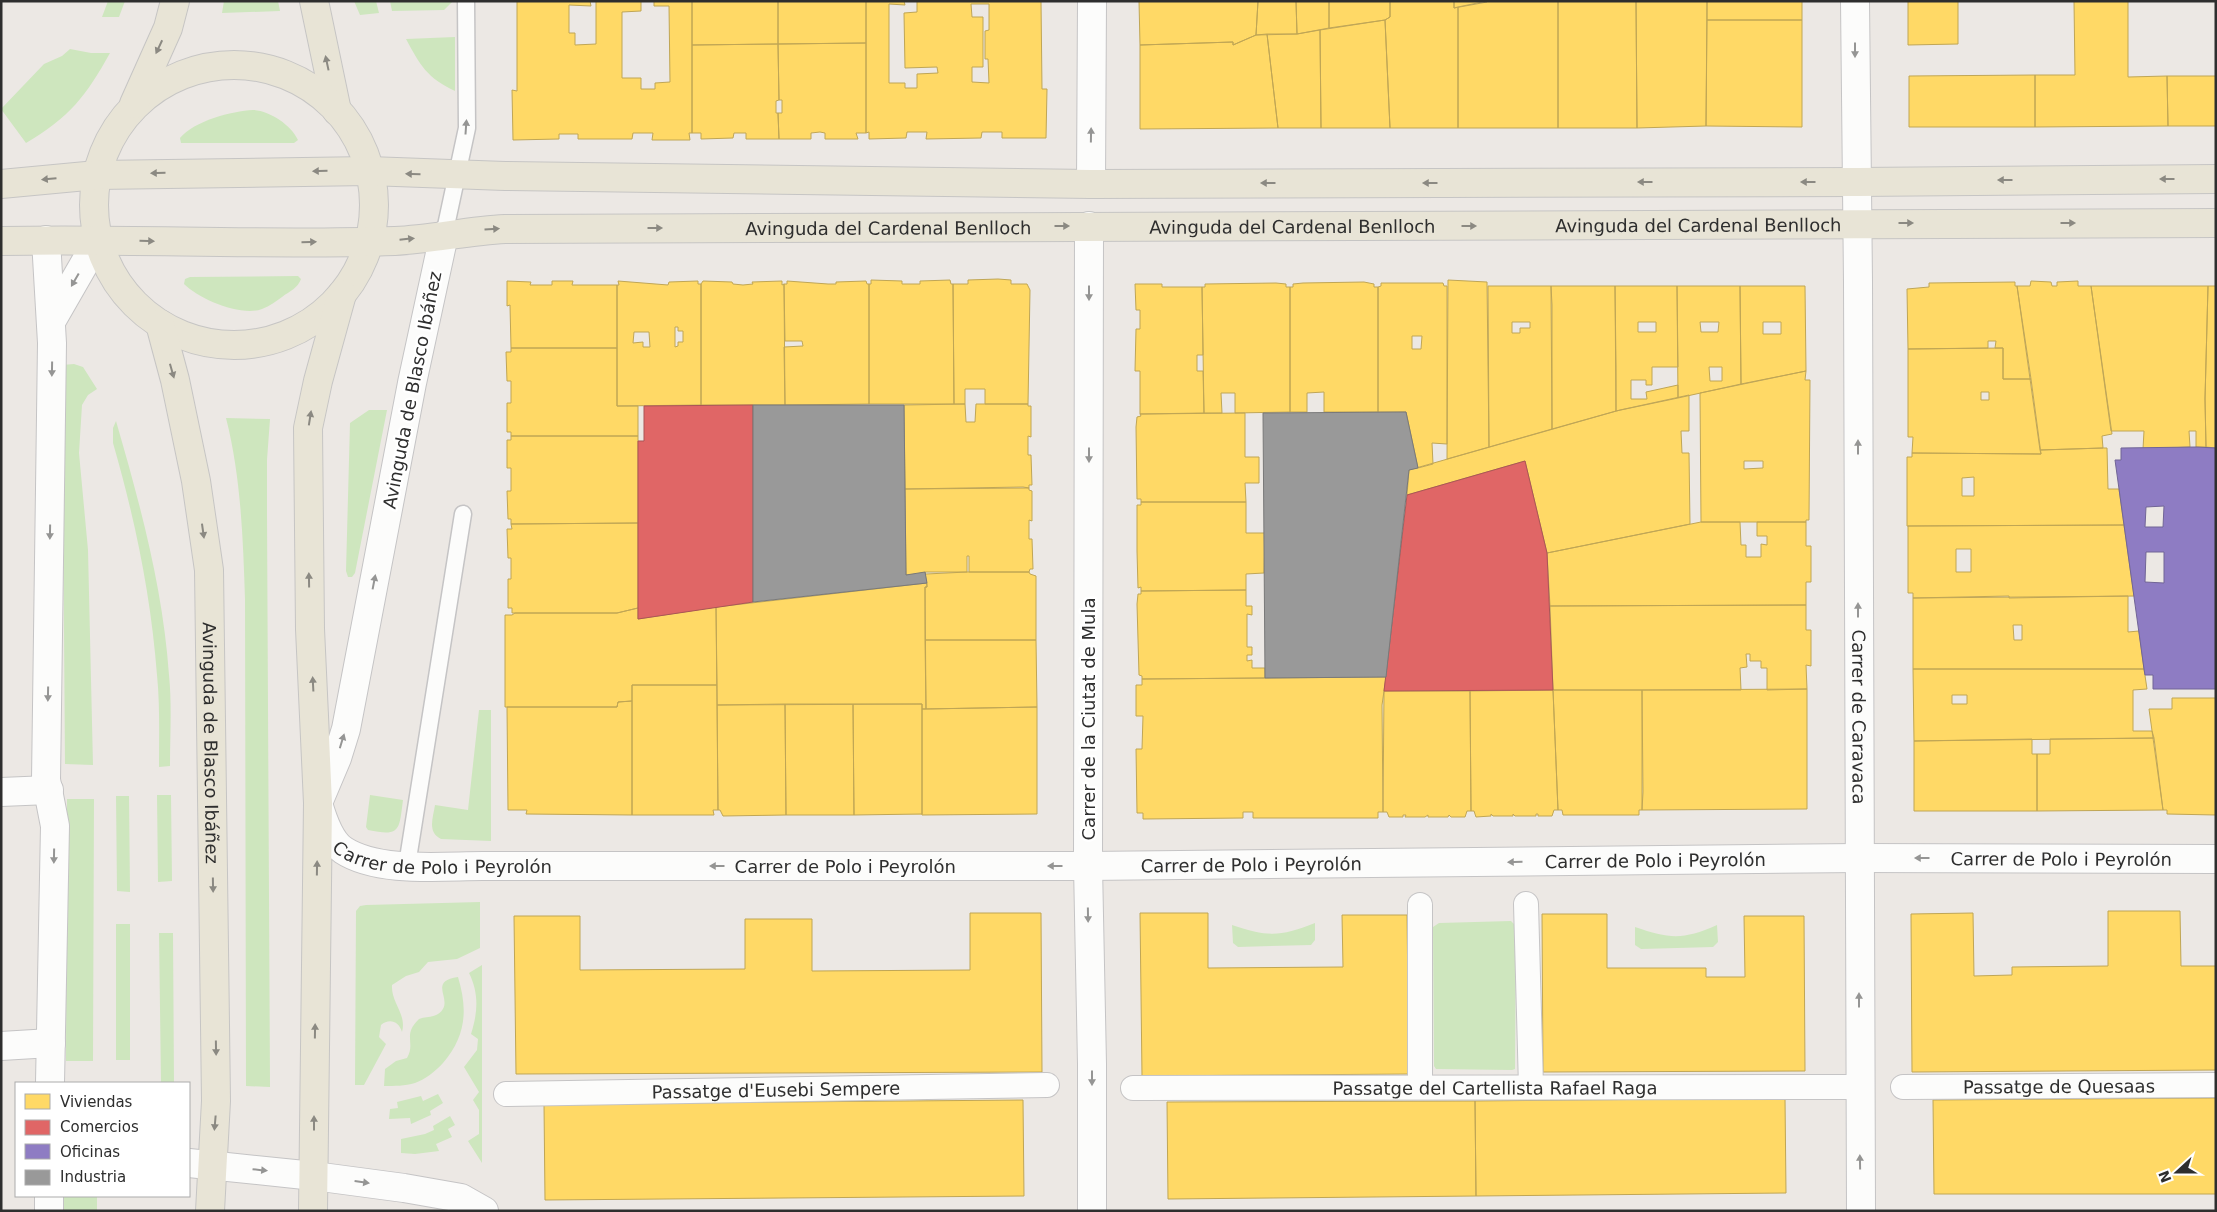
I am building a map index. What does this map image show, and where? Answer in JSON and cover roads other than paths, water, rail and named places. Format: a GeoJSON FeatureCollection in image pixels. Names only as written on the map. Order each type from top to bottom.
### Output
{"type":"FeatureCollection","features":[{"type":"Feature","properties":{"kind":"main road","name":"Avinguda de Blasco Ibáñez"},"geometry":{"type":"LineString","coordinates":[[132,108],[154,89],[180,76],[207,67],[235,65],[264,68],[291,77],[316,92],[337,111],[357,139],[369,171],[374,206],[369,240],[362,263],[342,294],[327,311],[309,324],[267,342],[246,345],[223,345],[180,334],[160,324],[143,312],[119,285],[105,260],[98,240],[94,208],[97,175],[110,139],[132,108],[168,28],[175,1]]}},
{"type":"Feature","properties":{"kind":"main road","name":"Avinguda de Blasco Ibáñez"},"geometry":{"type":"LineString","coordinates":[[314,1],[337,111]]}},
{"type":"Feature","properties":{"kind":"main road"},"geometry":{"type":"LineString","coordinates":[[1,184],[97,175],[369,171],[457,175],[1090,184],[2216,179]]}},
{"type":"Feature","properties":{"kind":"main road","name":"Avinguda del Cardenal Benlloch"},"geometry":{"type":"LineString","coordinates":[[1,241],[98,240],[266,243],[396,240],[505,229],[2216,223]]}},
{"type":"Feature","properties":{"kind":"main road","name":"Avinguda de Blasco Ibáñez"},"geometry":{"type":"LineString","coordinates":[[314,1211],[318,803],[310,629],[308,428],[311,409],[342,294]]}},
{"type":"Feature","properties":{"kind":"main road","name":"Avinguda de Blasco Ibáñez"},"geometry":{"type":"LineString","coordinates":[[160,324],[175,380],[196,481],[208,570],[216,1101],[200,1164],[210,1211]]}},
{"type":"Feature","properties":{"kind":"street"},"geometry":{"type":"LineString","coordinates":[[1090,184],[1092,1]]}},
{"type":"Feature","properties":{"kind":"street","name":"Carrer de Caravaca"},"geometry":{"type":"LineString","coordinates":[[1855,1],[1861,1211]]}},
{"type":"Feature","properties":{"kind":"street","name":"Carrer de la Ciutat de Mula"},"geometry":{"type":"LineString","coordinates":[[1089,226],[1088,866],[1092,1211]]}},
{"type":"Feature","properties":{"kind":"street","name":"Avinguda de Blasco Ibáñez"},"geometry":{"type":"LineString","coordinates":[[318,803],[337,758],[346,729],[412,383],[444,235]]}},
{"type":"Feature","properties":{"kind":"street"},"geometry":{"type":"LineString","coordinates":[[46,240],[52,320],[46,780],[55,826],[50,1082]]}},
{"type":"Feature","properties":{"kind":"street"},"geometry":{"type":"LineString","coordinates":[[52,320],[98,240]]}},
{"type":"Feature","properties":{"kind":"street"},"geometry":{"type":"LineString","coordinates":[[1,792],[48,790]]}},
{"type":"Feature","properties":{"kind":"street","name":"Carrer de Polo i Peyrolón"},"geometry":{"type":"LineString","coordinates":[[318,803],[325,825],[342,849],[371,862],[407,865],[1088,866],[1858,858],[2216,859]]}},
{"type":"Feature","properties":{"kind":"street"},"geometry":{"type":"LineString","coordinates":[[1526,904],[1531,1087]]}},
{"type":"Feature","properties":{"kind":"street"},"geometry":{"type":"LineString","coordinates":[[1420,905],[1420,1087]]}},
{"type":"Feature","properties":{"kind":"street"},"geometry":{"type":"LineString","coordinates":[[1,1046],[51,1043]]}},
{"type":"Feature","properties":{"kind":"street","name":"Passatge d'Eusebi Sempere"},"geometry":{"type":"LineString","coordinates":[[506,1094],[1047,1084]]}},
{"type":"Feature","properties":{"kind":"street","name":"Passatge de Quesaas"},"geometry":{"type":"LineString","coordinates":[[1903,1087],[2216,1085]]}},
{"type":"Feature","properties":{"kind":"street","name":"Passatge del Cartellista Rafael Raga"},"geometry":{"type":"LineString","coordinates":[[1133,1088],[1859,1087]]}},
{"type":"Feature","properties":{"kind":"street"},"geometry":{"type":"LineString","coordinates":[[200,1164],[314,1176],[461,1198],[484,1211]]}},
{"type":"Feature","properties":{"kind":"street"},"geometry":{"type":"LineString","coordinates":[[49,1197],[49,1211]]}},
{"type":"Feature","properties":{"kind":"lane","name":"Avinguda de Blasco Ibáñez"},"geometry":{"type":"LineString","coordinates":[[444,235],[467,128],[466,1]]}},
{"type":"Feature","properties":{"kind":"lane"},"geometry":{"type":"LineString","coordinates":[[407,865],[463,514]]}}]}
